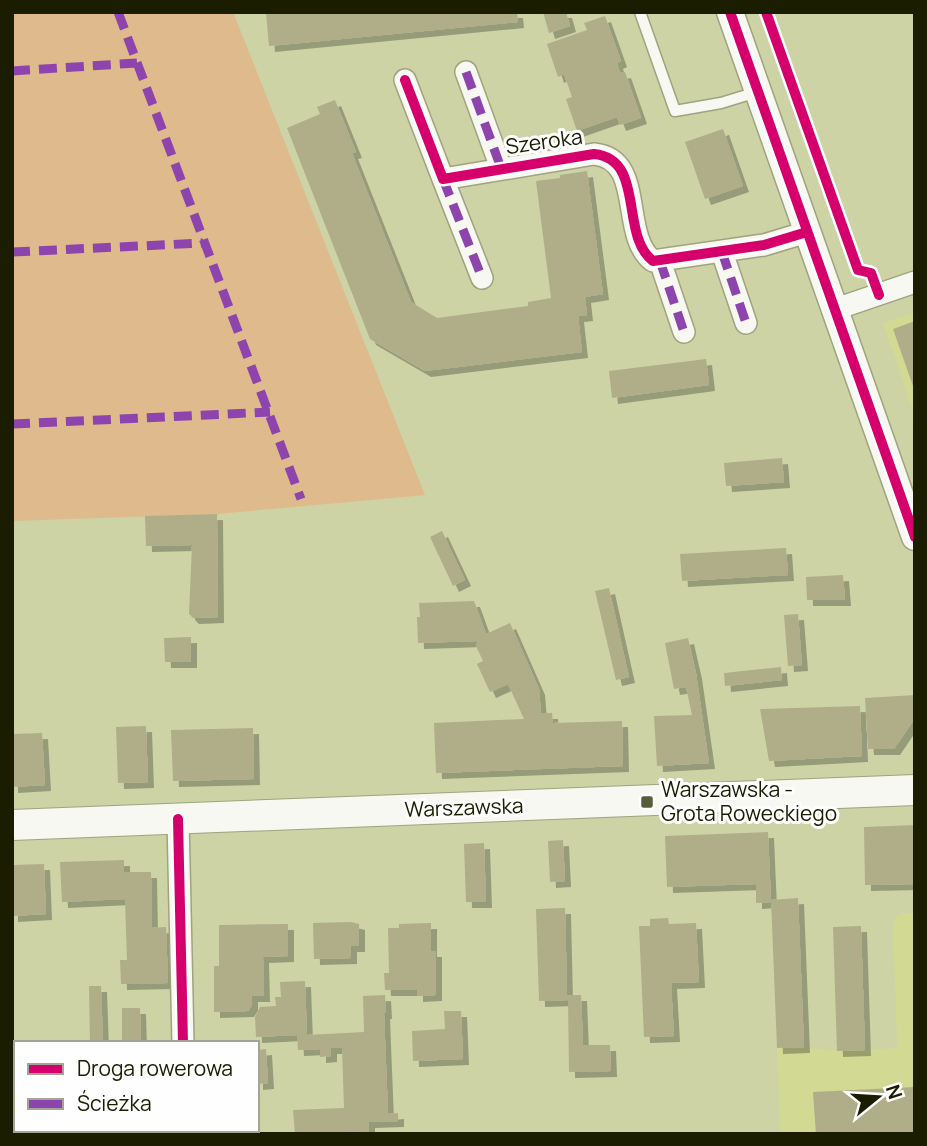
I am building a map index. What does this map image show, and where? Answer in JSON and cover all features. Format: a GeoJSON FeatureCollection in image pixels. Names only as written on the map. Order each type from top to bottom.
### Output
{"type":"FeatureCollection","features":[{"type":"Feature","properties":{"kind":"main road","name":"Warszawska"},"geometry":{"type":"LineString","coordinates":[[12,825],[912,789]]}},
{"type":"Feature","properties":{"kind":"street"},"geometry":{"type":"LineString","coordinates":[[730,12],[915,537]]}},
{"type":"Feature","properties":{"kind":"street","name":"Szeroka"},"geometry":{"type":"LineString","coordinates":[[466,72],[501,168]]}},
{"type":"Feature","properties":{"kind":"street"},"geometry":{"type":"LineString","coordinates":[[405,80],[482,278]]}},
{"type":"Feature","properties":{"kind":"street","name":"Szeroka"},"geometry":{"type":"LineString","coordinates":[[443,179],[594,154],[606,155],[618,163],[625,177],[640,244],[645,254],[653,261],[660,261],[684,332]]}},
{"type":"Feature","properties":{"kind":"street"},"geometry":{"type":"LineString","coordinates":[[660,261],[770,244],[807,232]]}},
{"type":"Feature","properties":{"kind":"street"},"geometry":{"type":"LineString","coordinates":[[722,252],[746,323]]}},
{"type":"Feature","properties":{"kind":"street"},"geometry":{"type":"LineString","coordinates":[[833,310],[915,282]]}},
{"type":"Feature","properties":{"kind":"street"},"geometry":{"type":"LineString","coordinates":[[178,819],[183,1041]]}},
{"type":"Feature","properties":{"kind":"lane"},"geometry":{"type":"LineString","coordinates":[[640,12],[675,111],[721,103],[758,92]]}},
{"type":"Feature","properties":{"kind":"shaded area"},"geometry":{"type":"Polygon","coordinates":[[[12,12],[233,12],[425,495],[217,514],[12,521],[12,12]]]}},
{"type":"Feature","properties":{"kind":"shaded area"},"geometry":{"type":"Polygon","coordinates":[[[915,312],[915,426],[913,411],[883,323],[915,312]]]}},
{"type":"Feature","properties":{"kind":"shaded area"},"geometry":{"type":"Polygon","coordinates":[[[900,913],[915,913],[915,1134],[780,1134],[777,1048],[804,1047],[837,1051],[897,1048],[893,921],[900,913]]]}},
{"type":"Feature","properties":{"kind":"building"},"geometry":{"type":"Polygon","coordinates":[[[266,12],[517,12],[518,22],[269,46],[266,12]]]}},
{"type":"Feature","properties":{"kind":"building"},"geometry":{"type":"Polygon","coordinates":[[[543,12],[566,12],[570,26],[549,33],[543,12]]]}},
{"type":"Feature","properties":{"kind":"building"},"geometry":{"type":"Polygon","coordinates":[[[605,16],[621,61],[617,63],[620,73],[625,72],[641,118],[620,125],[617,117],[577,131],[566,99],[572,97],[564,74],[558,77],[547,44],[587,30],[584,23],[605,16]]]}},
{"type":"Feature","properties":{"kind":"building"},"geometry":{"type":"Polygon","coordinates":[[[335,100],[356,152],[352,153],[411,302],[437,318],[528,306],[528,302],[551,298],[536,181],[587,171],[603,294],[585,297],[587,315],[578,316],[582,352],[425,371],[370,339],[287,128],[320,114],[317,107],[335,100]]]}},
{"type":"Feature","properties":{"kind":"building"},"geometry":{"type":"Polygon","coordinates":[[[723,129],[743,186],[705,199],[685,142],[723,129]]]}},
{"type":"Feature","properties":{"kind":"building"},"geometry":{"type":"Polygon","coordinates":[[[915,321],[915,389],[914,389],[893,329],[915,321]]]}},
{"type":"Feature","properties":{"kind":"building"},"geometry":{"type":"Polygon","coordinates":[[[706,359],[709,385],[612,398],[609,371],[706,359]]]}},
{"type":"Feature","properties":{"kind":"building"},"geometry":{"type":"Polygon","coordinates":[[[782,458],[784,482],[726,486],[724,463],[782,458]]]}},
{"type":"Feature","properties":{"kind":"building"},"geometry":{"type":"Polygon","coordinates":[[[217,514],[218,617],[193,618],[189,614],[192,545],[146,546],[145,516],[217,514]]]}},
{"type":"Feature","properties":{"kind":"building"},"geometry":{"type":"Polygon","coordinates":[[[442,531],[465,580],[453,586],[430,537],[442,531]]]}},
{"type":"Feature","properties":{"kind":"building"},"geometry":{"type":"Polygon","coordinates":[[[786,548],[788,575],[682,581],[680,554],[786,548]]]}},
{"type":"Feature","properties":{"kind":"building"},"geometry":{"type":"Polygon","coordinates":[[[843,575],[845,600],[807,600],[806,577],[843,575]]]}},
{"type":"Feature","properties":{"kind":"building"},"geometry":{"type":"Polygon","coordinates":[[[609,588],[629,677],[616,680],[595,591],[609,588]]]}},
{"type":"Feature","properties":{"kind":"building"},"geometry":{"type":"Polygon","coordinates":[[[474,601],[486,634],[510,623],[539,689],[541,713],[552,713],[553,723],[622,721],[623,766],[436,773],[434,723],[524,719],[508,684],[490,692],[477,664],[483,661],[476,646],[478,641],[418,643],[419,603],[474,601]]]}},
{"type":"Feature","properties":{"kind":"building"},"geometry":{"type":"Polygon","coordinates":[[[798,614],[802,665],[788,666],[784,615],[798,614]]]}},
{"type":"Feature","properties":{"kind":"building"},"geometry":{"type":"Polygon","coordinates":[[[191,637],[191,662],[165,662],[164,638],[191,637]]]}},
{"type":"Feature","properties":{"kind":"building"},"geometry":{"type":"Polygon","coordinates":[[[688,638],[709,763],[657,766],[654,716],[692,715],[686,687],[674,689],[665,643],[688,638]]]}},
{"type":"Feature","properties":{"kind":"building"},"geometry":{"type":"Polygon","coordinates":[[[781,667],[782,680],[725,686],[724,673],[781,667]]]}},
{"type":"Feature","properties":{"kind":"building"},"geometry":{"type":"Polygon","coordinates":[[[915,695],[915,718],[894,749],[868,749],[865,698],[915,695]]]}},
{"type":"Feature","properties":{"kind":"building"},"geometry":{"type":"Polygon","coordinates":[[[860,706],[862,756],[769,761],[760,709],[860,706]]]}},
{"type":"Feature","properties":{"kind":"building"},"geometry":{"type":"Polygon","coordinates":[[[146,726],[148,782],[118,783],[116,727],[146,726]]]}},
{"type":"Feature","properties":{"kind":"building"},"geometry":{"type":"Polygon","coordinates":[[[253,728],[254,779],[173,781],[171,730],[253,728]]]}},
{"type":"Feature","properties":{"kind":"building"},"geometry":{"type":"Polygon","coordinates":[[[42,733],[45,785],[12,787],[12,734],[42,733]]]}},
{"type":"Feature","properties":{"kind":"building"},"geometry":{"type":"Polygon","coordinates":[[[915,825],[915,884],[865,885],[864,827],[915,825]]]}},
{"type":"Feature","properties":{"kind":"building"},"geometry":{"type":"Polygon","coordinates":[[[768,832],[771,902],[756,903],[756,884],[667,887],[665,836],[768,832]]]}},
{"type":"Feature","properties":{"kind":"building"},"geometry":{"type":"Polygon","coordinates":[[[563,840],[565,881],[550,882],[548,841],[563,840]]]}},
{"type":"Feature","properties":{"kind":"building"},"geometry":{"type":"Polygon","coordinates":[[[484,843],[486,902],[466,902],[464,844],[484,843]]]}},
{"type":"Feature","properties":{"kind":"building"},"geometry":{"type":"Polygon","coordinates":[[[124,860],[124,872],[151,872],[152,928],[166,927],[168,983],[121,984],[120,960],[127,960],[125,899],[62,902],[60,862],[124,860]]]}},
{"type":"Feature","properties":{"kind":"building"},"geometry":{"type":"Polygon","coordinates":[[[44,864],[46,914],[12,916],[12,865],[44,864]]]}},
{"type":"Feature","properties":{"kind":"building"},"geometry":{"type":"Polygon","coordinates":[[[798,898],[804,1047],[777,1048],[771,900],[798,898]]]}},
{"type":"Feature","properties":{"kind":"building"},"geometry":{"type":"Polygon","coordinates":[[[565,908],[567,995],[581,995],[583,1045],[610,1045],[611,1071],[569,1072],[568,1000],[539,1001],[536,909],[565,908]]]}},
{"type":"Feature","properties":{"kind":"building"},"geometry":{"type":"Polygon","coordinates":[[[668,918],[669,924],[696,923],[699,982],[671,983],[674,1036],[644,1037],[639,926],[650,926],[650,919],[668,918]]]}},
{"type":"Feature","properties":{"kind":"building"},"geometry":{"type":"Polygon","coordinates":[[[313,923],[359,924],[359,946],[351,946],[351,958],[314,959],[313,923]]]}},
{"type":"Feature","properties":{"kind":"building"},"geometry":{"type":"Polygon","coordinates":[[[431,923],[431,951],[436,951],[436,995],[417,996],[417,990],[385,990],[384,973],[389,973],[388,928],[399,928],[399,924],[431,923]]]}},
{"type":"Feature","properties":{"kind":"building"},"geometry":{"type":"Polygon","coordinates":[[[288,924],[288,956],[263,957],[264,996],[252,996],[252,1005],[248,1011],[214,1012],[214,966],[219,966],[219,925],[288,924]]]}},
{"type":"Feature","properties":{"kind":"building"},"geometry":{"type":"Polygon","coordinates":[[[861,926],[865,1050],[837,1051],[833,927],[861,926]]]}},
{"type":"Feature","properties":{"kind":"building"},"geometry":{"type":"Polygon","coordinates":[[[305,981],[307,1035],[364,1032],[363,996],[385,995],[388,1114],[398,1113],[398,1121],[369,1122],[369,1131],[295,1134],[293,1110],[344,1108],[342,1048],[331,1048],[331,1056],[320,1057],[320,1049],[298,1050],[297,1035],[256,1037],[255,1017],[260,1007],[276,1006],[275,997],[281,997],[280,982],[305,981]]]}},
{"type":"Feature","properties":{"kind":"building"},"geometry":{"type":"Polygon","coordinates":[[[89,986],[101,986],[103,1041],[90,1041],[89,986]]]}},
{"type":"Feature","properties":{"kind":"building"},"geometry":{"type":"Polygon","coordinates":[[[122,1008],[140,1008],[141,1041],[122,1041],[122,1008]]]}},
{"type":"Feature","properties":{"kind":"building"},"geometry":{"type":"Polygon","coordinates":[[[444,1011],[461,1011],[463,1059],[413,1061],[412,1031],[445,1029],[444,1011]]]}},
{"type":"Feature","properties":{"kind":"building"},"geometry":{"type":"Polygon","coordinates":[[[266,1049],[268,1083],[259,1084],[259,1050],[266,1049]]]}},
{"type":"Feature","properties":{"kind":"building"},"geometry":{"type":"Polygon","coordinates":[[[915,1087],[915,1134],[816,1134],[813,1092],[915,1087]]]}},
{"type":"Feature","properties":{"kind":"marked path"},"geometry":{"type":"LineString","coordinates":[[118,12],[301,499]]}},
{"type":"Feature","properties":{"kind":"marked path"},"geometry":{"type":"LineString","coordinates":[[12,71],[137,63]]}},
{"type":"Feature","properties":{"kind":"marked path"},"geometry":{"type":"LineString","coordinates":[[466,72],[501,168]]}},
{"type":"Feature","properties":{"kind":"marked path"},"geometry":{"type":"LineString","coordinates":[[443,179],[482,278]]}},
{"type":"Feature","properties":{"kind":"marked path"},"geometry":{"type":"LineString","coordinates":[[12,252],[203,243]]}},
{"type":"Feature","properties":{"kind":"marked path"},"geometry":{"type":"LineString","coordinates":[[722,252],[746,323]]}},
{"type":"Feature","properties":{"kind":"marked path"},"geometry":{"type":"LineString","coordinates":[[660,261],[684,332]]}},
{"type":"Feature","properties":{"kind":"marked path"},"geometry":{"type":"LineString","coordinates":[[12,424],[270,412]]}},
{"type":"Feature","properties":{"kind":"cycle path"},"geometry":{"type":"LineString","coordinates":[[730,12],[915,537]]}},
{"type":"Feature","properties":{"kind":"cycle path"},"geometry":{"type":"LineString","coordinates":[[766,12],[858,270],[871,273],[879,295]]}},
{"type":"Feature","properties":{"kind":"cycle path"},"geometry":{"type":"LineString","coordinates":[[405,80],[443,179],[594,154],[610,159],[620,169],[627,183],[637,234],[643,249],[653,261],[764,245],[807,232]]}},
{"type":"Feature","properties":{"kind":"cycle path"},"geometry":{"type":"LineString","coordinates":[[178,819],[183,1041]]}},
{"type":"Feature","properties":{"kind":"place","name":"Warszawska - Grota Roweckiego"},"geometry":{"type":"Point","coordinates":[647,802]}}]}
